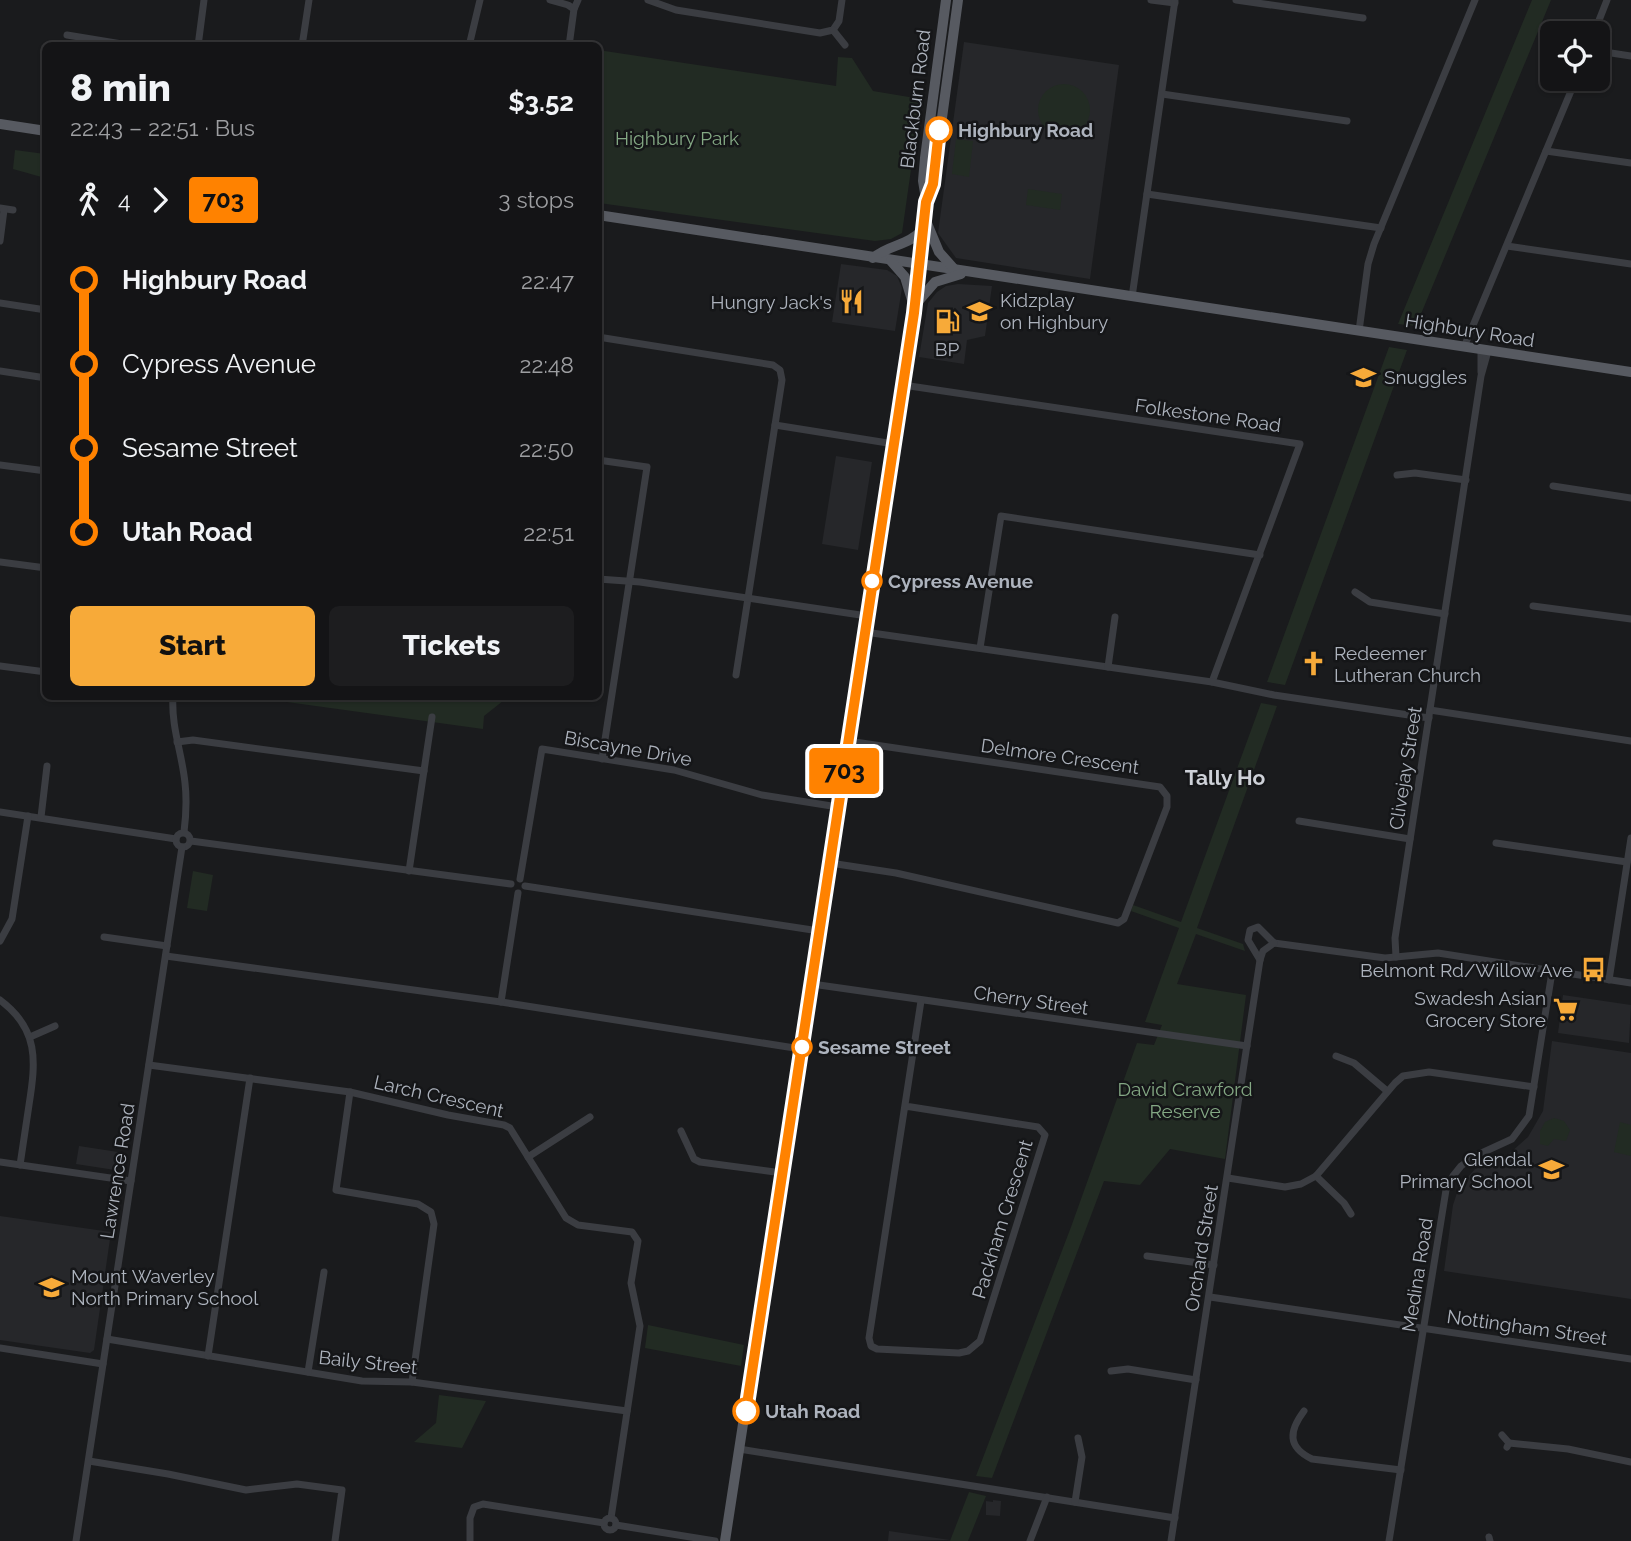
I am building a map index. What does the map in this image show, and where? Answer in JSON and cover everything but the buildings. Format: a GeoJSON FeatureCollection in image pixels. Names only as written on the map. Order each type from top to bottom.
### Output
{"type":"FeatureCollection","features":[{"type":"Feature","properties":{"kind":"main road","name":"Blackburn Road"},"geometry":{"type":"LineString","coordinates":[[725,1541],[914,310],[926,202],[923,181],[925,158],[946,0]]}},
{"type":"Feature","properties":{"kind":"main road","name":"Blackburn Road"},"geometry":{"type":"LineString","coordinates":[[926,202],[933,184],[958,0]]}},
{"type":"Feature","properties":{"kind":"main road"},"geometry":{"type":"LineString","coordinates":[[0,124],[42,130]]}},
{"type":"Feature","properties":{"kind":"main road","name":"Highbury Road"},"geometry":{"type":"LineString","coordinates":[[602,216],[1631,372]]}},
{"type":"Feature","properties":{"kind":"main road"},"geometry":{"type":"LineString","coordinates":[[873,258],[884,249],[915,239],[924,223]]}},
{"type":"Feature","properties":{"kind":"main road"},"geometry":{"type":"LineString","coordinates":[[924,223],[939,252],[955,270]]}},
{"type":"Feature","properties":{"kind":"main road"},"geometry":{"type":"LineString","coordinates":[[891,261],[909,286],[914,310]]}},
{"type":"Feature","properties":{"kind":"main road"},"geometry":{"type":"LineString","coordinates":[[914,310],[935,282],[967,272]]}},
{"type":"Feature","properties":{"kind":"street"},"geometry":{"type":"LineString","coordinates":[[199,42],[204,0]]}},
{"type":"Feature","properties":{"kind":"street"},"geometry":{"type":"LineString","coordinates":[[303,42],[309,0]]}},
{"type":"Feature","properties":{"kind":"street"},"geometry":{"type":"LineString","coordinates":[[470,42],[480,0]]}},
{"type":"Feature","properties":{"kind":"street"},"geometry":{"type":"LineString","coordinates":[[550,0],[574,9]]}},
{"type":"Feature","properties":{"kind":"street"},"geometry":{"type":"LineString","coordinates":[[570,42],[574,9],[578,0]]}},
{"type":"Feature","properties":{"kind":"street"},"geometry":{"type":"LineString","coordinates":[[648,0],[676,10],[820,33],[833,30],[839,21],[842,0]]}},
{"type":"Feature","properties":{"kind":"street"},"geometry":{"type":"LineString","coordinates":[[1132,297],[1175,2],[1151,0]]}},
{"type":"Feature","properties":{"kind":"street"},"geometry":{"type":"LineString","coordinates":[[1236,0],[1363,18]]}},
{"type":"Feature","properties":{"kind":"street"},"geometry":{"type":"LineString","coordinates":[[1359,331],[1368,264],[1475,0]]}},
{"type":"Feature","properties":{"kind":"street"},"geometry":{"type":"LineString","coordinates":[[1599,21],[1607,0]]}},
{"type":"Feature","properties":{"kind":"street"},"geometry":{"type":"LineString","coordinates":[[833,30],[845,45]]}},
{"type":"Feature","properties":{"kind":"street"},"geometry":{"type":"LineString","coordinates":[[67,35],[110,42]]}},
{"type":"Feature","properties":{"kind":"street"},"geometry":{"type":"LineString","coordinates":[[1610,53],[1631,56]]}},
{"type":"Feature","properties":{"kind":"street"},"geometry":{"type":"LineString","coordinates":[[1464,347],[1571,91]]}},
{"type":"Feature","properties":{"kind":"street"},"geometry":{"type":"LineString","coordinates":[[1162,94],[1347,121]]}},
{"type":"Feature","properties":{"kind":"street"},"geometry":{"type":"LineString","coordinates":[[1546,151],[1631,163]]}},
{"type":"Feature","properties":{"kind":"street"},"geometry":{"type":"LineString","coordinates":[[1147,194],[1381,228]]}},
{"type":"Feature","properties":{"kind":"street"},"geometry":{"type":"LineString","coordinates":[[0,241],[6,210]]}},
{"type":"Feature","properties":{"kind":"street"},"geometry":{"type":"LineString","coordinates":[[1507,246],[1631,264]]}},
{"type":"Feature","properties":{"kind":"street"},"geometry":{"type":"LineString","coordinates":[[0,303],[42,309]]}},
{"type":"Feature","properties":{"kind":"street"},"geometry":{"type":"LineString","coordinates":[[602,338],[773,365],[780,370],[782,380],[736,675]]}},
{"type":"Feature","properties":{"kind":"street","name":"Clivejay Street"},"geometry":{"type":"LineString","coordinates":[[1396,957],[1395,938],[1485,350]]}},
{"type":"Feature","properties":{"kind":"street"},"geometry":{"type":"LineString","coordinates":[[0,371],[42,378]]}},
{"type":"Feature","properties":{"kind":"street","name":"Folkestone Road"},"geometry":{"type":"LineString","coordinates":[[903,386],[1300,444],[1212,682]]}},
{"type":"Feature","properties":{"kind":"street"},"geometry":{"type":"LineString","coordinates":[[775,425],[894,444]]}},
{"type":"Feature","properties":{"kind":"street"},"geometry":{"type":"LineString","coordinates":[[602,461],[647,467],[602,759]]}},
{"type":"Feature","properties":{"kind":"street"},"geometry":{"type":"LineString","coordinates":[[0,465],[42,470]]}},
{"type":"Feature","properties":{"kind":"street"},"geometry":{"type":"LineString","coordinates":[[1397,475],[1415,473],[1466,480]]}},
{"type":"Feature","properties":{"kind":"street"},"geometry":{"type":"LineString","coordinates":[[1553,486],[1631,498]]}},
{"type":"Feature","properties":{"kind":"street"},"geometry":{"type":"LineString","coordinates":[[980,648],[1001,516],[1259,555]]}},
{"type":"Feature","properties":{"kind":"street"},"geometry":{"type":"LineString","coordinates":[[0,562],[42,567]]}},
{"type":"Feature","properties":{"kind":"street"},"geometry":{"type":"LineString","coordinates":[[602,579],[867,617]]}},
{"type":"Feature","properties":{"kind":"street"},"geometry":{"type":"LineString","coordinates":[[1355,592],[1370,602],[1445,614]]}},
{"type":"Feature","properties":{"kind":"street"},"geometry":{"type":"LineString","coordinates":[[1533,606],[1631,619]]}},
{"type":"Feature","properties":{"kind":"street"},"geometry":{"type":"LineString","coordinates":[[1108,667],[1115,617]]}},
{"type":"Feature","properties":{"kind":"street"},"geometry":{"type":"LineString","coordinates":[[865,632],[1212,682],[1275,695],[1631,741]]}},
{"type":"Feature","properties":{"kind":"street"},"geometry":{"type":"LineString","coordinates":[[0,666],[42,671]]}},
{"type":"Feature","properties":{"kind":"street"},"geometry":{"type":"LineString","coordinates":[[173,700],[172,716],[185,782],[187,810],[184,832]]}},
{"type":"Feature","properties":{"kind":"street"},"geometry":{"type":"LineString","coordinates":[[409,871],[432,717]]}},
{"type":"Feature","properties":{"kind":"street"},"geometry":{"type":"LineString","coordinates":[[177,742],[193,740],[424,771]]}},
{"type":"Feature","properties":{"kind":"street","name":"Delmore Crescent"},"geometry":{"type":"LineString","coordinates":[[830,863],[896,873],[1118,923],[1124,919],[1167,807],[1167,796],[1160,787],[848,741]]}},
{"type":"Feature","properties":{"kind":"street","name":"Biscayne Drive"},"geometry":{"type":"LineString","coordinates":[[522,883],[542,749],[674,770],[762,795],[838,807]]}},
{"type":"Feature","properties":{"kind":"street"},"geometry":{"type":"LineString","coordinates":[[41,817],[47,766]]}},
{"type":"Feature","properties":{"kind":"street"},"geometry":{"type":"LineString","coordinates":[[0,812],[176,839]]}},
{"type":"Feature","properties":{"kind":"street"},"geometry":{"type":"LineString","coordinates":[[0,941],[12,919],[28,816]]}},
{"type":"Feature","properties":{"kind":"street"},"geometry":{"type":"LineString","coordinates":[[1299,821],[1410,839]]}},
{"type":"Feature","properties":{"kind":"street"},"geometry":{"type":"LineString","coordinates":[[176,839],[184,832]]}},
{"type":"Feature","properties":{"kind":"street"},"geometry":{"type":"LineString","coordinates":[[184,832],[191,841]]}},
{"type":"Feature","properties":{"kind":"street"},"geometry":{"type":"LineString","coordinates":[[1609,980],[1631,838]]}},
{"type":"Feature","properties":{"kind":"street"},"geometry":{"type":"LineString","coordinates":[[176,839],[182,847],[191,841]]}},
{"type":"Feature","properties":{"kind":"street"},"geometry":{"type":"LineString","coordinates":[[191,841],[511,884],[513,881],[819,931]]}},
{"type":"Feature","properties":{"kind":"street"},"geometry":{"type":"LineString","coordinates":[[1496,843],[1629,858]]}},
{"type":"Feature","properties":{"kind":"street","name":"Lawrence Road"},"geometry":{"type":"LineString","coordinates":[[76,1541],[182,847]]}},
{"type":"Feature","properties":{"kind":"street"},"geometry":{"type":"LineString","coordinates":[[501,1002],[518,893],[523,890],[522,883]]}},
{"type":"Feature","properties":{"kind":"street"},"geometry":{"type":"LineString","coordinates":[[511,884],[512,889],[518,893]]}},
{"type":"Feature","properties":{"kind":"street","name":"Orchard Street"},"geometry":{"type":"LineString","coordinates":[[1171,1541],[1260,960],[1248,940],[1250,930],[1258,927],[1274,943]]}},
{"type":"Feature","properties":{"kind":"street"},"geometry":{"type":"LineString","coordinates":[[104,937],[167,946]]}},
{"type":"Feature","properties":{"kind":"street"},"geometry":{"type":"LineString","coordinates":[[1260,960],[1263,951],[1274,943],[1396,957],[1438,953],[1631,984]]}},
{"type":"Feature","properties":{"kind":"street"},"geometry":{"type":"LineString","coordinates":[[166,956],[501,1002],[801,1049]]}},
{"type":"Feature","properties":{"kind":"street","name":"Medina Road"},"geometry":{"type":"LineString","coordinates":[[1389,1541],[1446,1190],[1452,1175],[1461,1166],[1475,1156],[1503,1144],[1518,1132],[1529,1115],[1552,971]]}},
{"type":"Feature","properties":{"kind":"street","name":"Cherry Street"},"geometry":{"type":"LineString","coordinates":[[812,984],[1247,1046]]}},
{"type":"Feature","properties":{"kind":"street"},"geometry":{"type":"LineString","coordinates":[[0,1000],[19,1018],[30,1037],[34,1073],[20,1165]]}},
{"type":"Feature","properties":{"kind":"street"},"geometry":{"type":"LineString","coordinates":[[905,1106],[922,1001]]}},
{"type":"Feature","properties":{"kind":"street"},"geometry":{"type":"LineString","coordinates":[[30,1037],[55,1026]]}},
{"type":"Feature","properties":{"kind":"street"},"geometry":{"type":"LineString","coordinates":[[1336,1056],[1354,1063],[1387,1091]]}},
{"type":"Feature","properties":{"kind":"street","name":"Larch Crescent"},"geometry":{"type":"LineString","coordinates":[[149,1065],[350,1092],[504,1125],[510,1128],[566,1218],[578,1225],[632,1232],[638,1241],[631,1283],[640,1326],[610,1522]]}},
{"type":"Feature","properties":{"kind":"street"},"geometry":{"type":"LineString","coordinates":[[1228,1178],[1285,1187],[1301,1184],[1316,1176],[1387,1091],[1403,1076],[1429,1072],[1534,1087]]}},
{"type":"Feature","properties":{"kind":"street"},"geometry":{"type":"LineString","coordinates":[[208,1356],[250,1078]]}},
{"type":"Feature","properties":{"kind":"street"},"geometry":{"type":"LineString","coordinates":[[350,1092],[336,1190],[418,1204],[431,1212],[434,1224],[412,1382]]}},
{"type":"Feature","properties":{"kind":"street","name":"Packham Crescent"},"geometry":{"type":"LineString","coordinates":[[905,1106],[1038,1127],[1045,1135],[980,1342],[968,1351],[959,1353],[877,1349],[872,1346],[870,1331],[905,1106]]}},
{"type":"Feature","properties":{"kind":"street"},"geometry":{"type":"LineString","coordinates":[[528,1157],[590,1117]]}},
{"type":"Feature","properties":{"kind":"street"},"geometry":{"type":"LineString","coordinates":[[681,1131],[694,1159],[700,1162],[782,1174]]}},
{"type":"Feature","properties":{"kind":"street"},"geometry":{"type":"LineString","coordinates":[[0,1162],[131,1181]]}},
{"type":"Feature","properties":{"kind":"street"},"geometry":{"type":"LineString","coordinates":[[1316,1176],[1344,1203],[1351,1214]]}},
{"type":"Feature","properties":{"kind":"street"},"geometry":{"type":"LineString","coordinates":[[1147,1256],[1214,1265]]}},
{"type":"Feature","properties":{"kind":"street"},"geometry":{"type":"LineString","coordinates":[[308,1372],[324,1272]]}},
{"type":"Feature","properties":{"kind":"street","name":"Nottingham Street"},"geometry":{"type":"LineString","coordinates":[[1210,1297],[1631,1359]]}},
{"type":"Feature","properties":{"kind":"street","name":"Baily Street"},"geometry":{"type":"LineString","coordinates":[[107,1339],[362,1381],[412,1382],[627,1411]]}},
{"type":"Feature","properties":{"kind":"street"},"geometry":{"type":"LineString","coordinates":[[0,1349],[103,1364]]}},
{"type":"Feature","properties":{"kind":"street"},"geometry":{"type":"LineString","coordinates":[[1111,1371],[1128,1370],[1196,1380]]}},
{"type":"Feature","properties":{"kind":"street"},"geometry":{"type":"LineString","coordinates":[[1304,1411],[1293,1432],[1293,1442],[1303,1455],[1312,1459],[1401,1470]]}},
{"type":"Feature","properties":{"kind":"street"},"geometry":{"type":"LineString","coordinates":[[1503,1435],[1508,1445],[1568,1449],[1631,1462]]}},
{"type":"Feature","properties":{"kind":"street"},"geometry":{"type":"LineString","coordinates":[[1075,1502],[1082,1457],[1078,1438]]}},
{"type":"Feature","properties":{"kind":"street"},"geometry":{"type":"LineString","coordinates":[[739,1449],[1175,1518]]}},
{"type":"Feature","properties":{"kind":"street"},"geometry":{"type":"LineString","coordinates":[[89,1461],[246,1490],[298,1484],[342,1490],[335,1541]]}},
{"type":"Feature","properties":{"kind":"street"},"geometry":{"type":"LineString","coordinates":[[1030,1541],[1047,1497]]}},
{"type":"Feature","properties":{"kind":"street"},"geometry":{"type":"LineString","coordinates":[[470,1541],[470,1518],[474,1507],[483,1504],[610,1522],[715,1541]]}},
{"type":"Feature","properties":{"kind":"street"},"geometry":{"type":"LineString","coordinates":[[607,1541],[609,1531],[613,1530],[610,1522]]}},
{"type":"Feature","properties":{"kind":"shaded area"},"geometry":{"type":"Polygon","coordinates":[[[964,42],[1119,65],[1090,279],[956,258],[938,233],[964,42]]]}},
{"type":"Feature","properties":{"kind":"shaded area"},"geometry":{"type":"Polygon","coordinates":[[[841,264],[887,270],[897,276],[902,288],[895,331],[832,322],[841,264]]]}},
{"type":"Feature","properties":{"kind":"shaded area","name":"BP"},"geometry":{"type":"Polygon","coordinates":[[[946,286],[992,286],[985,336],[967,340],[964,364],[919,357],[928,303],[946,286]]]}},
{"type":"Feature","properties":{"kind":"shaded area"},"geometry":{"type":"Polygon","coordinates":[[[836,456],[872,462],[858,550],[822,544],[836,456]]]}},
{"type":"Feature","properties":{"kind":"shaded area"},"geometry":{"type":"Polygon","coordinates":[[[1563,995],[1631,1005],[1629,1043],[1558,1033],[1563,995]]]}},
{"type":"Feature","properties":{"kind":"shaded area","name":"Glendal Primary School"},"geometry":{"type":"Polygon","coordinates":[[[1552,1041],[1631,1053],[1631,1299],[1444,1271],[1453,1205],[1459,1187],[1476,1168],[1510,1153],[1528,1137],[1543,1111],[1552,1041]]]}},
{"type":"Feature","properties":{"kind":"shaded area"},"geometry":{"type":"Polygon","coordinates":[[[79,1146],[118,1152],[115,1170],[76,1164],[79,1146]]]}},
{"type":"Feature","properties":{"kind":"shaded area","name":"Mount Waverley North Primary School"},"geometry":{"type":"Polygon","coordinates":[[[0,1216],[111,1232],[94,1350],[90,1353],[0,1340],[0,1216]]]}},
{"type":"Feature","properties":{"kind":"shaded area"},"geometry":{"type":"Polygon","coordinates":[[[986,1501],[1001,1501],[1000,1516],[986,1515],[986,1501]]]}},
{"type":"Feature","properties":{"kind":"shaded area"},"geometry":{"type":"Polygon","coordinates":[[[889,1531],[950,1540],[888,1541],[889,1531]]]}},
{"type":"Feature","properties":{"kind":"green space"},"geometry":{"type":"Polygon","coordinates":[[[1532,0],[1551,0],[1540,21],[1416,326],[1398,324],[1532,0]]]}},
{"type":"Feature","properties":{"kind":"green space","name":"Highbury Park"},"geometry":{"type":"Polygon","coordinates":[[[602,51],[836,86],[838,57],[852,58],[873,91],[921,99],[902,233],[891,239],[875,241],[602,203],[602,51]]]}},
{"type":"Feature","properties":{"kind":"green space"},"geometry":{"type":"Polygon","coordinates":[[[1064,84],[1074,86],[1082,92],[1088,100],[1088,120],[1082,128],[1074,134],[1064,136],[1054,134],[1046,128],[1040,120],[1038,110],[1040,100],[1046,92],[1054,86],[1064,84]]]}},
{"type":"Feature","properties":{"kind":"green space"},"geometry":{"type":"Polygon","coordinates":[[[956,139],[973,141],[969,177],[952,174],[956,139]]]}},
{"type":"Feature","properties":{"kind":"green space"},"geometry":{"type":"Polygon","coordinates":[[[15,150],[42,154],[42,177],[13,169],[15,150]]]}},
{"type":"Feature","properties":{"kind":"green space"},"geometry":{"type":"Polygon","coordinates":[[[1028,189],[1062,194],[1060,210],[1026,205],[1028,189]]]}},
{"type":"Feature","properties":{"kind":"green space"},"geometry":{"type":"Polygon","coordinates":[[[1389,347],[1407,350],[1285,685],[1267,682],[1389,347]]]}},
{"type":"Feature","properties":{"kind":"green space"},"geometry":{"type":"Polygon","coordinates":[[[272,700],[504,700],[484,716],[483,729],[272,700]]]}},
{"type":"Feature","properties":{"kind":"green space","name":"David Crawford Reserve"},"geometry":{"type":"Polygon","coordinates":[[[1261,703],[1277,706],[1197,928],[1243,944],[1245,951],[1196,934],[1177,984],[1246,995],[1225,1159],[1170,1149],[1140,1185],[1104,1181],[992,1478],[976,1476],[1071,1227],[1137,1043],[1154,1045],[1162,1025],[1145,1022],[1179,928],[1131,911],[1133,905],[1181,922],[1261,703]]]}},
{"type":"Feature","properties":{"kind":"green space"},"geometry":{"type":"Polygon","coordinates":[[[193,871],[213,875],[207,911],[187,908],[193,871]]]}},
{"type":"Feature","properties":{"kind":"green space"},"geometry":{"type":"Polygon","coordinates":[[[1554,1118],[1564,1121],[1570,1130],[1566,1141],[1554,1139],[1548,1146],[1540,1144],[1540,1131],[1545,1122],[1554,1118]]]}},
{"type":"Feature","properties":{"kind":"green space"},"geometry":{"type":"Polygon","coordinates":[[[1620,1122],[1631,1125],[1631,1156],[1614,1152],[1620,1122]]]}},
{"type":"Feature","properties":{"kind":"green space"},"geometry":{"type":"Polygon","coordinates":[[[648,1325],[744,1345],[741,1366],[645,1348],[648,1325]]]}},
{"type":"Feature","properties":{"kind":"green space"},"geometry":{"type":"Polygon","coordinates":[[[439,1395],[486,1401],[462,1448],[414,1442],[436,1423],[439,1395]]]}},
{"type":"Feature","properties":{"kind":"green space"},"geometry":{"type":"Polygon","coordinates":[[[969,1492],[986,1496],[968,1541],[950,1541],[969,1492]]]}},
{"type":"Feature","properties":{"kind":"bus line","name":"703"},"geometry":{"type":"LineString","coordinates":[[746,1411],[914,313],[926,202],[933,184],[939,130]]}},
{"type":"Feature","properties":{"kind":"place","name":"Highbury Road"},"geometry":{"type":"Point","coordinates":[939,130]}},
{"type":"Feature","properties":{"kind":"place","name":"Hungry Jack's"},"geometry":{"type":"Point","coordinates":[852,302]}},
{"type":"Feature","properties":{"kind":"place","name":"Kidzplay on Highbury"},"geometry":{"type":"Point","coordinates":[980,311]}},
{"type":"Feature","properties":{"kind":"place","name":"BP"},"geometry":{"type":"Point","coordinates":[947,321]}},
{"type":"Feature","properties":{"kind":"place","name":"Snuggles"},"geometry":{"type":"Point","coordinates":[1364,377]}},
{"type":"Feature","properties":{"kind":"place","name":"Cypress Avenue"},"geometry":{"type":"Point","coordinates":[872,581]}},
{"type":"Feature","properties":{"kind":"place","name":"Redeemer Lutheran Church"},"geometry":{"type":"Point","coordinates":[1314,664]}},
{"type":"Feature","properties":{"kind":"place","name":"Belmont Rd/Willow Ave"},"geometry":{"type":"Point","coordinates":[1593,970]}},
{"type":"Feature","properties":{"kind":"place","name":"Swadesh Asian Grocery Store"},"geometry":{"type":"Point","coordinates":[1566,1009]}},
{"type":"Feature","properties":{"kind":"place","name":"Sesame Street"},"geometry":{"type":"Point","coordinates":[802,1047]}},
{"type":"Feature","properties":{"kind":"place","name":"Glendal Primary School"},"geometry":{"type":"Point","coordinates":[1552,1170]}},
{"type":"Feature","properties":{"kind":"place","name":"Mount Waverley North Primary School"},"geometry":{"type":"Point","coordinates":[51,1287]}},
{"type":"Feature","properties":{"kind":"place","name":"Utah Road"},"geometry":{"type":"Point","coordinates":[746,1411]}},
{"type":"Feature","properties":{"kind":"district","name":"Tally Ho"},"geometry":{"type":"Point","coordinates":[1225,778]}}]}
